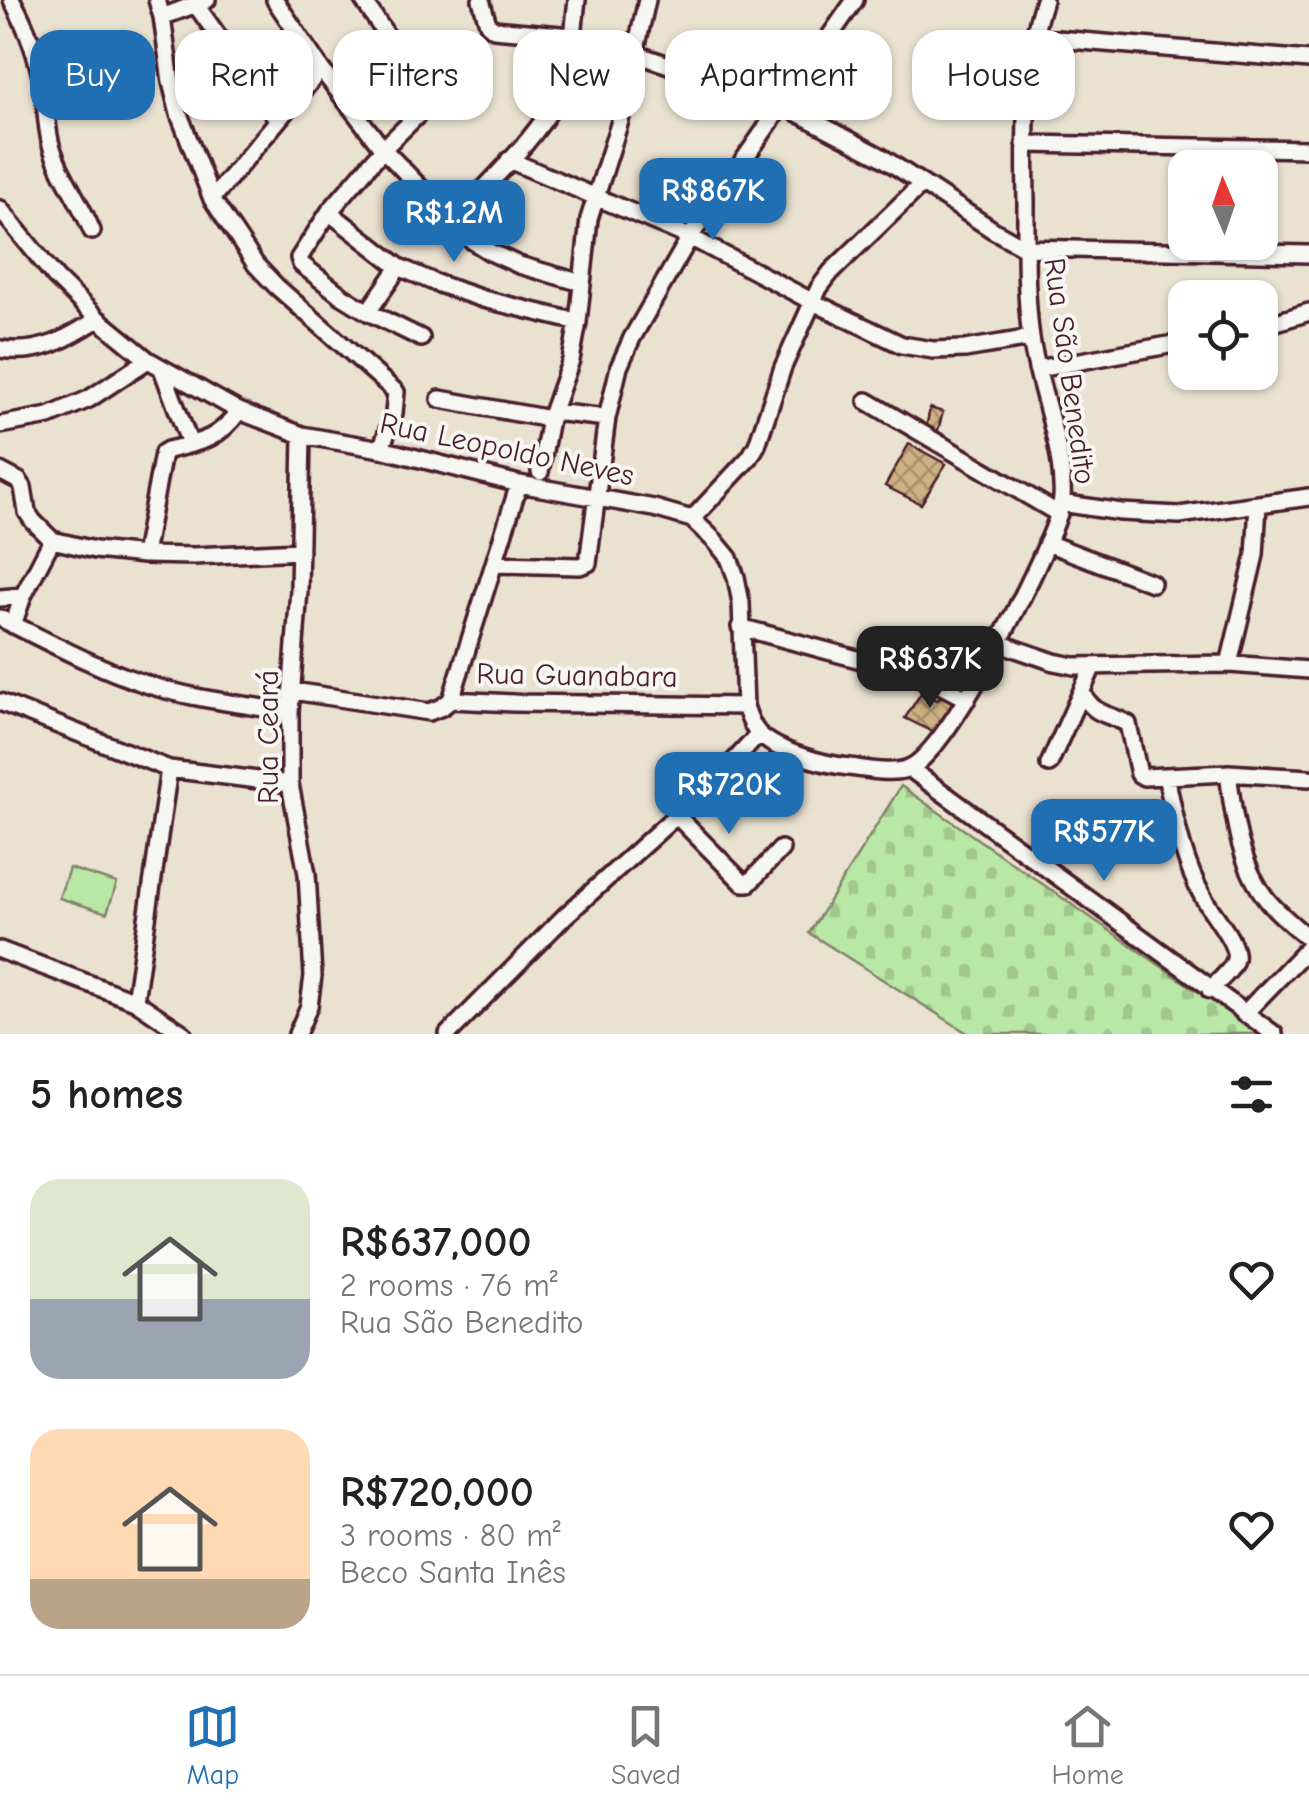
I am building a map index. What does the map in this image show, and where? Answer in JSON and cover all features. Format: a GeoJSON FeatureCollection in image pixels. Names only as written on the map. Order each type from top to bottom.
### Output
{"type":"FeatureCollection","features":[{"type":"Feature","properties":{"kind":"street"},"geometry":{"type":"LineString","coordinates":[[12,0],[38,63],[50,141],[62,175],[77,196],[92,232]]}},
{"type":"Feature","properties":{"kind":"street"},"geometry":{"type":"LineString","coordinates":[[275,0],[383,149],[470,240],[519,264],[582,283]]}},
{"type":"Feature","properties":{"kind":"street"},"geometry":{"type":"LineString","coordinates":[[362,0],[425,94],[426,103],[329,212],[299,254],[301,264],[342,296],[421,338]]}},
{"type":"Feature","properties":{"kind":"street"},"geometry":{"type":"LineString","coordinates":[[573,30],[578,0]]}},
{"type":"Feature","properties":{"kind":"street"},"geometry":{"type":"LineString","coordinates":[[641,30],[647,0]]}},
{"type":"Feature","properties":{"kind":"street"},"geometry":{"type":"LineString","coordinates":[[834,30],[855,0]]}},
{"type":"Feature","properties":{"kind":"street","name":"Rua São Benedito"},"geometry":{"type":"LineString","coordinates":[[1035,30],[1044,0]]}},
{"type":"Feature","properties":{"kind":"street"},"geometry":{"type":"LineString","coordinates":[[219,30],[201,3],[160,6],[179,114],[212,199],[256,265],[396,392],[394,413],[381,449]]}},
{"type":"Feature","properties":{"kind":"street"},"geometry":{"type":"LineString","coordinates":[[483,7],[488,24],[494,29],[513,31]]}},
{"type":"Feature","properties":{"kind":"street"},"geometry":{"type":"LineString","coordinates":[[1075,40],[1309,60]]}},
{"type":"Feature","properties":{"kind":"street"},"geometry":{"type":"LineString","coordinates":[[313,79],[322,69]]}},
{"type":"Feature","properties":{"kind":"street"},"geometry":{"type":"LineString","coordinates":[[212,199],[276,120]]}},
{"type":"Feature","properties":{"kind":"street"},"geometry":{"type":"LineString","coordinates":[[452,222],[526,142],[541,120]]}},
{"type":"Feature","properties":{"kind":"street"},"geometry":{"type":"LineString","coordinates":[[540,472],[552,415],[572,360],[594,195],[607,166],[619,120]]}},
{"type":"Feature","properties":{"kind":"street"},"geometry":{"type":"LineString","coordinates":[[494,564],[580,566],[590,560],[607,418],[632,338],[690,237],[770,120]]}},
{"type":"Feature","properties":{"kind":"street"},"geometry":{"type":"LineString","coordinates":[[808,120],[866,149],[1025,248],[1309,254]]}},
{"type":"Feature","properties":{"kind":"street","name":"Rua São Benedito"},"geometry":{"type":"LineString","coordinates":[[908,768],[934,746],[966,699],[999,642],[1060,509],[1059,460],[1031,338],[1025,248],[1028,120]]}},
{"type":"Feature","properties":{"kind":"street"},"geometry":{"type":"LineString","coordinates":[[1026,144],[1309,148]]}},
{"type":"Feature","properties":{"kind":"street"},"geometry":{"type":"LineString","coordinates":[[509,160],[690,237],[902,345],[933,350],[965,349],[1031,338]]}},
{"type":"Feature","properties":{"kind":"street"},"geometry":{"type":"LineString","coordinates":[[922,185],[819,288],[783,367],[757,446],[692,519],[729,558],[741,603],[745,706],[750,721],[759,734],[797,754],[830,764],[892,771],[908,768],[1274,1034]]}},
{"type":"Feature","properties":{"kind":"street","name":"Rua Leopoldo Neves"},"geometry":{"type":"LineString","coordinates":[[0,208],[56,278],[98,319],[155,364],[239,411],[302,436],[381,449],[519,484],[654,508],[692,519]]}},
{"type":"Feature","properties":{"kind":"street"},"geometry":{"type":"LineString","coordinates":[[329,212],[399,267],[483,300],[578,322]]}},
{"type":"Feature","properties":{"kind":"street"},"geometry":{"type":"LineString","coordinates":[[368,312],[399,267]]}},
{"type":"Feature","properties":{"kind":"street"},"geometry":{"type":"LineString","coordinates":[[1278,321],[1309,312]]}},
{"type":"Feature","properties":{"kind":"street"},"geometry":{"type":"LineString","coordinates":[[0,349],[39,350],[67,339],[98,319]]}},
{"type":"Feature","properties":{"kind":"street"},"geometry":{"type":"LineString","coordinates":[[1037,368],[1168,345]]}},
{"type":"Feature","properties":{"kind":"street"},"geometry":{"type":"LineString","coordinates":[[0,426],[49,416],[155,364],[190,444]]}},
{"type":"Feature","properties":{"kind":"street"},"geometry":{"type":"LineString","coordinates":[[440,400],[607,418]]}},
{"type":"Feature","properties":{"kind":"street"},"geometry":{"type":"LineString","coordinates":[[866,401],[1060,509],[1178,515],[1309,497]]}},
{"type":"Feature","properties":{"kind":"street"},"geometry":{"type":"LineString","coordinates":[[144,555],[161,457],[168,450],[220,434],[239,411]]}},
{"type":"Feature","properties":{"kind":"street","name":"Rua Ceará"},"geometry":{"type":"LineString","coordinates":[[297,1034],[309,1006],[314,976],[307,874],[290,784],[302,436]]}},
{"type":"Feature","properties":{"kind":"street"},"geometry":{"type":"LineString","coordinates":[[0,470],[23,486],[27,512],[52,540],[144,555],[300,551]]}},
{"type":"Feature","properties":{"kind":"street"},"geometry":{"type":"LineString","coordinates":[[451,700],[519,484]]}},
{"type":"Feature","properties":{"kind":"street"},"geometry":{"type":"LineString","coordinates":[[1228,664],[1256,554],[1258,504]]}},
{"type":"Feature","properties":{"kind":"street"},"geometry":{"type":"LineString","coordinates":[[52,540],[6,621],[144,684],[290,712]]}},
{"type":"Feature","properties":{"kind":"street"},"geometry":{"type":"LineString","coordinates":[[1047,543],[1152,584]]}},
{"type":"Feature","properties":{"kind":"street"},"geometry":{"type":"LineString","coordinates":[[0,598],[23,596]]}},
{"type":"Feature","properties":{"kind":"street"},"geometry":{"type":"LineString","coordinates":[[740,627],[905,672],[966,699]]}},
{"type":"Feature","properties":{"kind":"street"},"geometry":{"type":"LineString","coordinates":[[999,642],[1054,662],[1093,666],[1228,664],[1309,670]]}},
{"type":"Feature","properties":{"kind":"street"},"geometry":{"type":"LineString","coordinates":[[1049,764],[1093,666]]}},
{"type":"Feature","properties":{"kind":"street","name":"Rua Guanabara"},"geometry":{"type":"LineString","coordinates":[[292,691],[428,712],[451,700],[745,706]]}},
{"type":"Feature","properties":{"kind":"street"},"geometry":{"type":"LineString","coordinates":[[1082,692],[1090,706],[1128,724],[1139,774],[1144,777],[1228,773],[1309,778]]}},
{"type":"Feature","properties":{"kind":"street"},"geometry":{"type":"LineString","coordinates":[[0,702],[169,769],[290,784]]}},
{"type":"Feature","properties":{"kind":"street"},"geometry":{"type":"LineString","coordinates":[[448,1034],[565,916],[720,775],[759,734]]}},
{"type":"Feature","properties":{"kind":"street"},"geometry":{"type":"LineString","coordinates":[[135,1001],[169,769]]}},
{"type":"Feature","properties":{"kind":"street"},"geometry":{"type":"LineString","coordinates":[[1228,773],[1243,854],[1266,899],[1309,939]]}},
{"type":"Feature","properties":{"kind":"street"},"geometry":{"type":"LineString","coordinates":[[1166,776],[1186,860],[1236,954],[1233,964],[1210,990]]}},
{"type":"Feature","properties":{"kind":"street"},"geometry":{"type":"LineString","coordinates":[[676,815],[743,883],[749,883],[781,849]]}},
{"type":"Feature","properties":{"kind":"street"},"geometry":{"type":"LineString","coordinates":[[1244,1014],[1309,947]]}},
{"type":"Feature","properties":{"kind":"street"},"geometry":{"type":"LineString","coordinates":[[0,950],[135,1001],[184,1034]]}},
{"type":"Feature","properties":{"kind":"green space"},"geometry":{"type":"Polygon","coordinates":[[[901,786],[1259,1034],[969,1034],[809,933],[901,786]]]}},
{"type":"Feature","properties":{"kind":"green space"},"geometry":{"type":"Polygon","coordinates":[[[69,868],[117,883],[107,913],[59,898],[69,868]]]}},
{"type":"Feature","properties":{"kind":"building"},"geometry":{"type":"Polygon","coordinates":[[[930,408],[943,412],[936,437],[925,433],[930,408]]]}},
{"type":"Feature","properties":{"kind":"building"},"geometry":{"type":"Polygon","coordinates":[[[909,444],[946,464],[921,504],[885,486],[909,444]]]}},
{"type":"Feature","properties":{"kind":"building"},"geometry":{"type":"Polygon","coordinates":[[[921,693],[937,700],[946,694],[955,702],[933,732],[905,718],[921,693]]]}}]}
